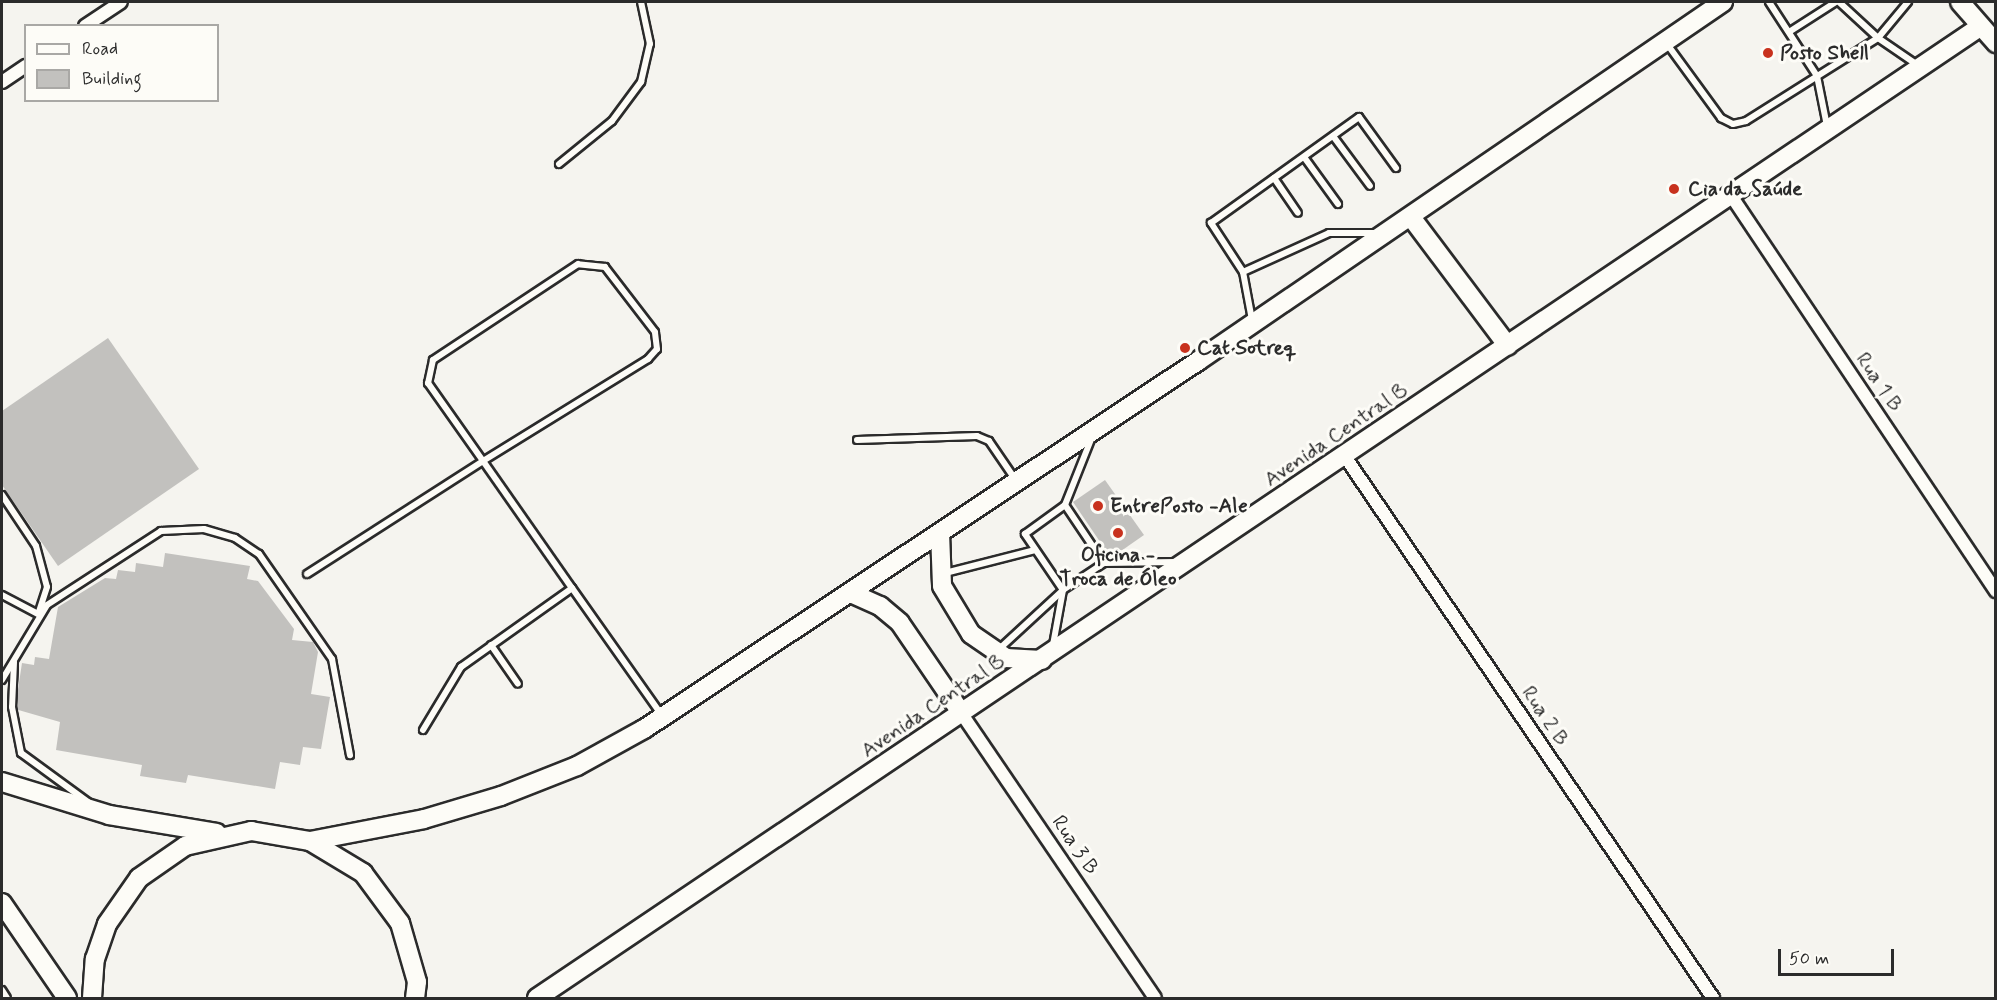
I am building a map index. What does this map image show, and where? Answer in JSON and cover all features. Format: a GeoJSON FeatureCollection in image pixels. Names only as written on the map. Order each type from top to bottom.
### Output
{"type":"FeatureCollection","features":[{"type":"Feature","properties":{"kind":"main road"},"geometry":{"type":"LineString","coordinates":[[92,999],[100,941],[127,892],[169,854],[221,834],[251,831],[310,841],[424,819],[501,796],[586,761],[663,717],[853,594],[1666,44],[1723,2]]}},
{"type":"Feature","properties":{"kind":"main road"},"geometry":{"type":"LineString","coordinates":[[1960,2],[1995,43]]}},
{"type":"Feature","properties":{"kind":"main road","name":"Avenida Central B"},"geometry":{"type":"LineString","coordinates":[[537,999],[1980,27]]}},
{"type":"Feature","properties":{"kind":"main road"},"geometry":{"type":"LineString","coordinates":[[1411,217],[1508,346]]}},
{"type":"Feature","properties":{"kind":"main road"},"geometry":{"type":"LineString","coordinates":[[940,533],[940,574],[950,605],[971,634],[994,653],[1047,657]]}},
{"type":"Feature","properties":{"kind":"main road"},"geometry":{"type":"LineString","coordinates":[[853,594],[880,606],[900,623],[962,714]]}},
{"type":"Feature","properties":{"kind":"main road"},"geometry":{"type":"LineString","coordinates":[[2,782],[109,815],[221,834]]}},
{"type":"Feature","properties":{"kind":"main road"},"geometry":{"type":"LineString","coordinates":[[310,841],[363,873],[400,923],[417,982],[415,999]]}},
{"type":"Feature","properties":{"kind":"main road"},"geometry":{"type":"LineString","coordinates":[[2,903],[67,999]]}},
{"type":"Feature","properties":{"kind":"street"},"geometry":{"type":"LineString","coordinates":[[88,24],[121,2]]}},
{"type":"Feature","properties":{"kind":"street"},"geometry":{"type":"LineString","coordinates":[[2,82],[24,67]]}},
{"type":"Feature","properties":{"kind":"street","name":"Rua 1 B"},"geometry":{"type":"LineString","coordinates":[[1730,194],[1995,591]]}},
{"type":"Feature","properties":{"kind":"street","name":"Rua 2 B"},"geometry":{"type":"LineString","coordinates":[[1344,455],[1713,999]]}},
{"type":"Feature","properties":{"kind":"street","name":"Rua 3 B"},"geometry":{"type":"LineString","coordinates":[[962,714],[1155,999]]}},
{"type":"Feature","properties":{"kind":"lane"},"geometry":{"type":"LineString","coordinates":[[559,164],[612,121],[641,82],[650,44],[641,2]]}},
{"type":"Feature","properties":{"kind":"lane"},"geometry":{"type":"LineString","coordinates":[[1769,2],[1817,76],[1827,130]]}},
{"type":"Feature","properties":{"kind":"lane"},"geometry":{"type":"LineString","coordinates":[[1789,32],[1837,2],[1878,38],[1922,68]]}},
{"type":"Feature","properties":{"kind":"lane"},"geometry":{"type":"LineString","coordinates":[[1666,44],[1721,118],[1733,124],[1878,38],[1908,2]]}},
{"type":"Feature","properties":{"kind":"lane"},"geometry":{"type":"LineString","coordinates":[[1253,324],[1243,272],[1211,223],[1359,117],[1396,168]]}},
{"type":"Feature","properties":{"kind":"lane"},"geometry":{"type":"LineString","coordinates":[[1333,136],[1370,186]]}},
{"type":"Feature","properties":{"kind":"lane"},"geometry":{"type":"LineString","coordinates":[[1304,157],[1338,204]]}},
{"type":"Feature","properties":{"kind":"lane"},"geometry":{"type":"LineString","coordinates":[[1274,178],[1298,213]]}},
{"type":"Feature","properties":{"kind":"lane"},"geometry":{"type":"LineString","coordinates":[[1243,272],[1329,233],[1386,234]]}},
{"type":"Feature","properties":{"kind":"lane"},"geometry":{"type":"LineString","coordinates":[[307,574],[483,461],[648,359],[657,349],[656,332],[605,267],[578,264],[433,360],[428,382],[483,461],[572,588],[663,717]]}},
{"type":"Feature","properties":{"kind":"lane"},"geometry":{"type":"LineString","coordinates":[[1047,657],[1063,590],[1027,538],[1028,530],[1065,505],[1095,430]]}},
{"type":"Feature","properties":{"kind":"lane"},"geometry":{"type":"LineString","coordinates":[[857,440],[977,436],[989,441],[1017,482]]}},
{"type":"Feature","properties":{"kind":"lane"},"geometry":{"type":"LineString","coordinates":[[2,495],[36,546],[44,565],[47,587],[38,614],[2,680]]}},
{"type":"Feature","properties":{"kind":"lane"},"geometry":{"type":"LineString","coordinates":[[1065,505],[1104,563]]}},
{"type":"Feature","properties":{"kind":"lane"},"geometry":{"type":"LineString","coordinates":[[38,614],[161,531],[188,527],[235,538],[259,554],[332,659],[350,754]]}},
{"type":"Feature","properties":{"kind":"lane"},"geometry":{"type":"LineString","coordinates":[[940,574],[1035,550]]}},
{"type":"Feature","properties":{"kind":"lane"},"geometry":{"type":"LineString","coordinates":[[994,653],[1063,590],[1104,563],[1188,561]]}},
{"type":"Feature","properties":{"kind":"lane"},"geometry":{"type":"LineString","coordinates":[[423,730],[453,675],[572,588]]}},
{"type":"Feature","properties":{"kind":"lane"},"geometry":{"type":"LineString","coordinates":[[2,595],[38,614]]}},
{"type":"Feature","properties":{"kind":"lane"},"geometry":{"type":"LineString","coordinates":[[491,645],[518,684]]}},
{"type":"Feature","properties":{"kind":"lane"},"geometry":{"type":"LineString","coordinates":[[14,660],[12,707],[21,753],[109,815]]}},
{"type":"Feature","properties":{"kind":"lane"},"geometry":{"type":"LineString","coordinates":[[2,990],[7,999]]}},
{"type":"Feature","properties":{"kind":"building"},"geometry":{"type":"Polygon","coordinates":[[[108,338],[199,469],[58,566],[2,485],[2,411],[108,338]]]}},
{"type":"Feature","properties":{"kind":"building"},"geometry":{"type":"Polygon","coordinates":[[[1105,480],[1144,535],[1111,558],[1073,502],[1105,480]]]}},
{"type":"Feature","properties":{"kind":"building"},"geometry":{"type":"Polygon","coordinates":[[[165,553],[250,566],[247,579],[258,581],[294,629],[292,640],[313,642],[318,652],[311,694],[330,697],[321,749],[303,747],[300,765],[280,762],[275,789],[188,775],[186,783],[140,776],[142,765],[56,750],[60,722],[15,709],[22,663],[34,665],[35,657],[49,659],[58,607],[105,578],[116,579],[118,570],[135,572],[136,563],[163,567],[165,553]]]}},
{"type":"Feature","properties":{"kind":"place","name":"Posto Shell"},"geometry":{"type":"Point","coordinates":[1768,53]}},
{"type":"Feature","properties":{"kind":"place","name":"Cia da Saúde"},"geometry":{"type":"Point","coordinates":[1674,189]}},
{"type":"Feature","properties":{"kind":"place","name":"Cat Sotreq"},"geometry":{"type":"Point","coordinates":[1185,348]}},
{"type":"Feature","properties":{"kind":"place","name":"EntrePosto -Ale"},"geometry":{"type":"Point","coordinates":[1098,506]}},
{"type":"Feature","properties":{"kind":"place","name":"Oficina - Troca de Óleo"},"geometry":{"type":"Point","coordinates":[1118,533]}}]}
